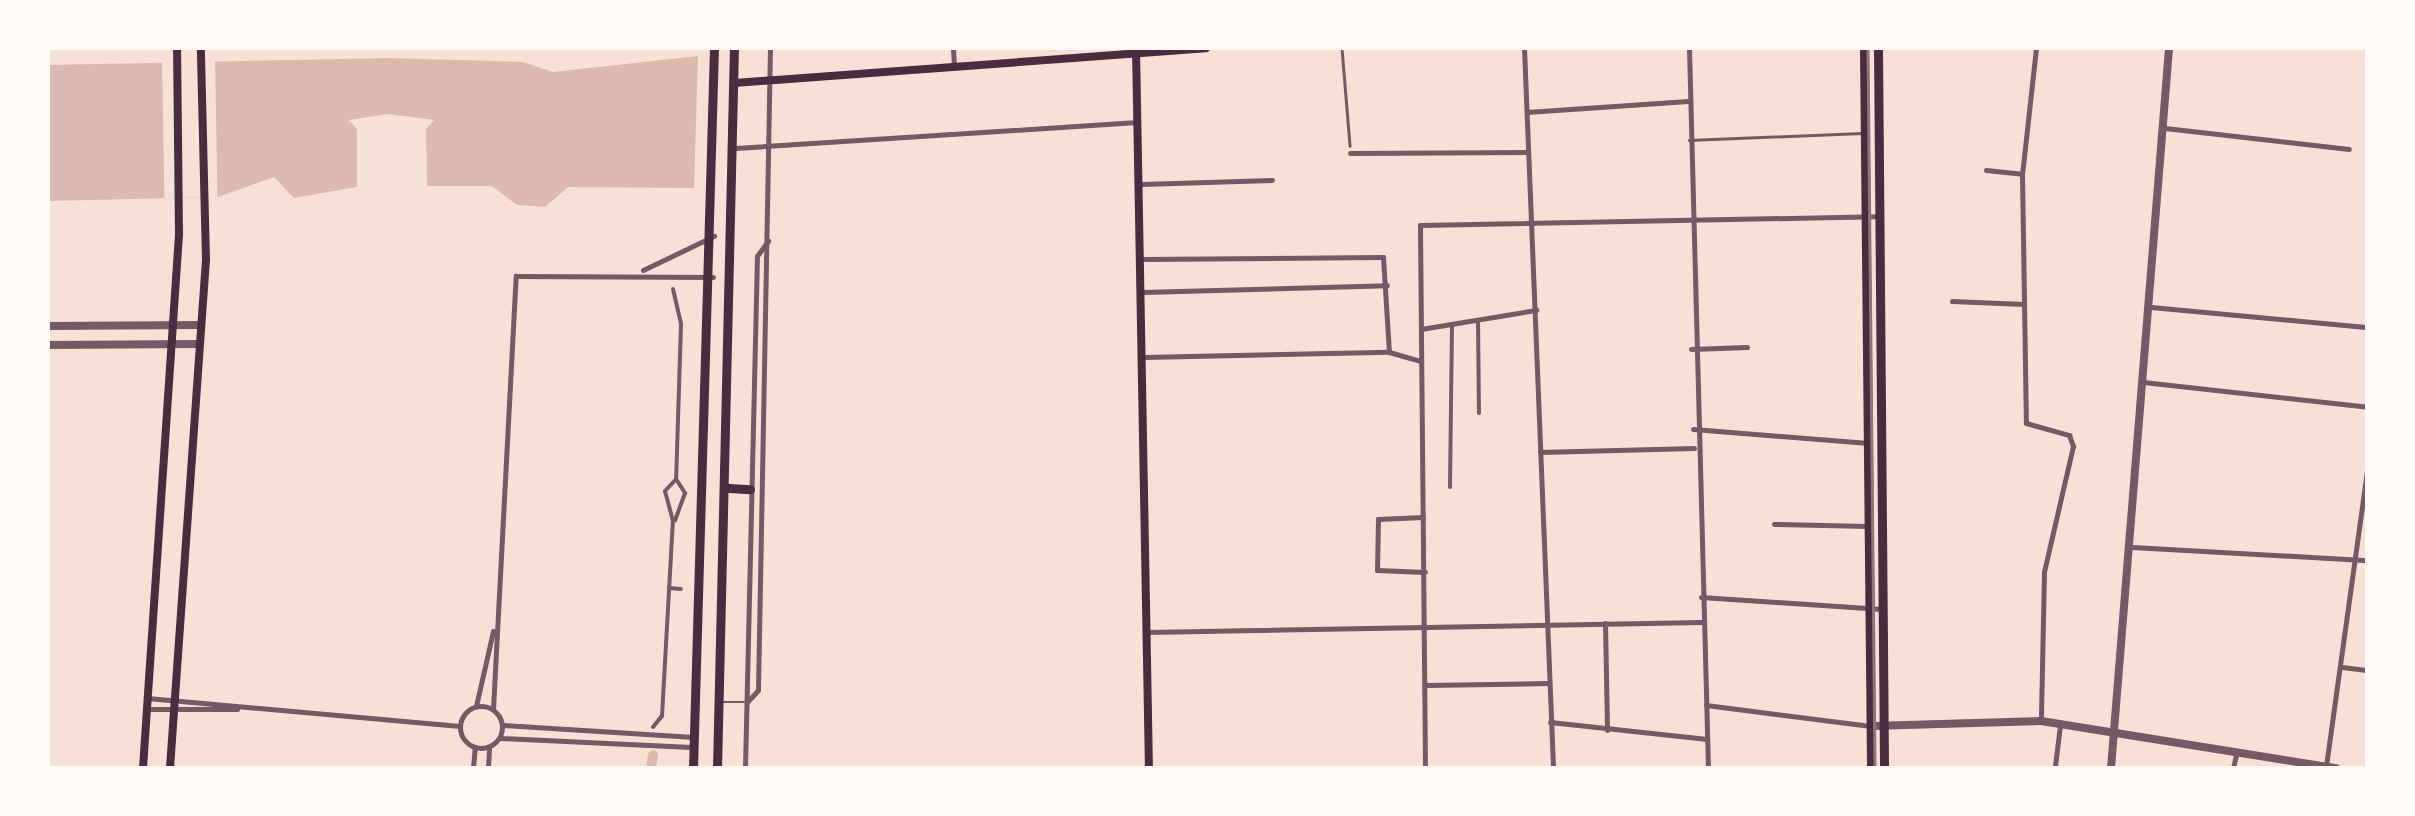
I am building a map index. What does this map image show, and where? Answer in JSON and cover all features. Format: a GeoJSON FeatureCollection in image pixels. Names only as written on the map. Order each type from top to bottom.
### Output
{"type":"FeatureCollection","features":[{"type":"Feature","properties":{"kind":"main road"},"geometry":{"type":"LineString","coordinates":[[143,768],[180,198],[176,48]]}},
{"type":"Feature","properties":{"kind":"main road"},"geometry":{"type":"LineString","coordinates":[[170,768],[206,197],[201,48]]}},
{"type":"Feature","properties":{"kind":"main road"},"geometry":{"type":"LineString","coordinates":[[693,768],[713,277],[714,48]]}},
{"type":"Feature","properties":{"kind":"main road"},"geometry":{"type":"LineString","coordinates":[[718,768],[736,148],[734,48]]}},
{"type":"Feature","properties":{"kind":"main road"},"geometry":{"type":"LineString","coordinates":[[734,82],[1206,48]]}},
{"type":"Feature","properties":{"kind":"main road"},"geometry":{"type":"LineString","coordinates":[[1864,48],[1871,768]]}},
{"type":"Feature","properties":{"kind":"main road"},"geometry":{"type":"LineString","coordinates":[[1878,48],[1884,768]]}},
{"type":"Feature","properties":{"kind":"main road"},"geometry":{"type":"LineString","coordinates":[[1136,52],[1142,184],[1148,768]]}},
{"type":"Feature","properties":{"kind":"main road"},"geometry":{"type":"LineString","coordinates":[[1867,357],[1880,356]]}},
{"type":"Feature","properties":{"kind":"main road"},"geometry":{"type":"LineString","coordinates":[[1868,463],[1882,462]]}},
{"type":"Feature","properties":{"kind":"main road"},"geometry":{"type":"LineString","coordinates":[[728,488],[750,488]]}},
{"type":"Feature","properties":{"kind":"main road"},"geometry":{"type":"LineString","coordinates":[[1869,558],[1882,558]]}},
{"type":"Feature","properties":{"kind":"street"},"geometry":{"type":"LineString","coordinates":[[746,702],[758,690],[770,48]]}},
{"type":"Feature","properties":{"kind":"street"},"geometry":{"type":"LineString","coordinates":[[953,48],[954,68]]}},
{"type":"Feature","properties":{"kind":"street"},"geometry":{"type":"LineString","coordinates":[[1524,48],[1553,768]]}},
{"type":"Feature","properties":{"kind":"street"},"geometry":{"type":"LineString","coordinates":[[1690,48],[1692,428],[1708,768]]}},
{"type":"Feature","properties":{"kind":"street"},"geometry":{"type":"LineString","coordinates":[[2036,48],[2022,174],[2026,423],[2069,435],[2073,446],[2044,572],[2041,720]]}},
{"type":"Feature","properties":{"kind":"street"},"geometry":{"type":"LineString","coordinates":[[2111,768],[2132,547],[2169,48]]}},
{"type":"Feature","properties":{"kind":"street"},"geometry":{"type":"LineString","coordinates":[[1527,112],[1689,101]]}},
{"type":"Feature","properties":{"kind":"street"},"geometry":{"type":"LineString","coordinates":[[736,148],[1140,122]]}},
{"type":"Feature","properties":{"kind":"street"},"geometry":{"type":"LineString","coordinates":[[2165,128],[2348,150]]}},
{"type":"Feature","properties":{"kind":"street"},"geometry":{"type":"LineString","coordinates":[[1350,150],[1528,152]]}},
{"type":"Feature","properties":{"kind":"street"},"geometry":{"type":"LineString","coordinates":[[1986,170],[2022,174]]}},
{"type":"Feature","properties":{"kind":"street"},"geometry":{"type":"LineString","coordinates":[[1142,184],[1272,180]]}},
{"type":"Feature","properties":{"kind":"street"},"geometry":{"type":"LineString","coordinates":[[1425,768],[1420,225],[1532,229],[1879,216]]}},
{"type":"Feature","properties":{"kind":"street"},"geometry":{"type":"LineString","coordinates":[[640,271],[714,236]]}},
{"type":"Feature","properties":{"kind":"street"},"geometry":{"type":"LineString","coordinates":[[744,768],[756,256],[768,241]]}},
{"type":"Feature","properties":{"kind":"street"},"geometry":{"type":"LineString","coordinates":[[1143,259],[1387,259],[1388,352]]}},
{"type":"Feature","properties":{"kind":"street"},"geometry":{"type":"LineString","coordinates":[[474,748],[489,747],[500,738],[503,725],[493,709],[494,628],[516,276],[640,271],[713,277]]}},
{"type":"Feature","properties":{"kind":"street"},"geometry":{"type":"LineString","coordinates":[[1143,292],[1387,286]]}},
{"type":"Feature","properties":{"kind":"street"},"geometry":{"type":"LineString","coordinates":[[673,289],[681,324],[676,479],[684,510],[673,521]]}},
{"type":"Feature","properties":{"kind":"street"},"geometry":{"type":"LineString","coordinates":[[1952,301],[2024,304]]}},
{"type":"Feature","properties":{"kind":"street"},"geometry":{"type":"LineString","coordinates":[[2151,307],[2368,326]]}},
{"type":"Feature","properties":{"kind":"street"},"geometry":{"type":"LineString","coordinates":[[1421,329],[1536,310]]}},
{"type":"Feature","properties":{"kind":"street"},"geometry":{"type":"LineString","coordinates":[[1478,320],[1479,413]]}},
{"type":"Feature","properties":{"kind":"street"},"geometry":{"type":"LineString","coordinates":[[1450,487],[1452,324]]}},
{"type":"Feature","properties":{"kind":"street"},"geometry":{"type":"LineString","coordinates":[[48,326],[200,325]]}},
{"type":"Feature","properties":{"kind":"street"},"geometry":{"type":"LineString","coordinates":[[48,345],[198,344]]}},
{"type":"Feature","properties":{"kind":"street"},"geometry":{"type":"LineString","coordinates":[[1691,349],[1747,346]]}},
{"type":"Feature","properties":{"kind":"street"},"geometry":{"type":"LineString","coordinates":[[1144,357],[1388,352],[1422,361]]}},
{"type":"Feature","properties":{"kind":"street"},"geometry":{"type":"LineString","coordinates":[[2142,382],[2368,407]]}},
{"type":"Feature","properties":{"kind":"street"},"geometry":{"type":"LineString","coordinates":[[1692,428],[1868,443]]}},
{"type":"Feature","properties":{"kind":"street"},"geometry":{"type":"LineString","coordinates":[[1540,452],[1694,448]]}},
{"type":"Feature","properties":{"kind":"street"},"geometry":{"type":"LineString","coordinates":[[1706,705],[1884,728],[2041,720],[2114,738],[2329,768],[2368,464]]}},
{"type":"Feature","properties":{"kind":"street"},"geometry":{"type":"LineString","coordinates":[[653,727],[662,716],[673,521],[666,491],[676,479]]}},
{"type":"Feature","properties":{"kind":"street"},"geometry":{"type":"LineString","coordinates":[[1423,517],[1378,519],[1377,570],[1425,572]]}},
{"type":"Feature","properties":{"kind":"street"},"geometry":{"type":"LineString","coordinates":[[1774,524],[1869,526]]}},
{"type":"Feature","properties":{"kind":"street"},"geometry":{"type":"LineString","coordinates":[[2132,547],[2368,560]]}},
{"type":"Feature","properties":{"kind":"street"},"geometry":{"type":"LineString","coordinates":[[669,588],[681,588]]}},
{"type":"Feature","properties":{"kind":"street"},"geometry":{"type":"LineString","coordinates":[[1701,597],[1882,609]]}},
{"type":"Feature","properties":{"kind":"street"},"geometry":{"type":"LineString","coordinates":[[1147,632],[1702,622]]}},
{"type":"Feature","properties":{"kind":"street"},"geometry":{"type":"LineString","coordinates":[[1605,623],[1607,730]]}},
{"type":"Feature","properties":{"kind":"street"},"geometry":{"type":"LineString","coordinates":[[460,726],[476,706],[494,628]]}},
{"type":"Feature","properties":{"kind":"street"},"geometry":{"type":"LineString","coordinates":[[2342,667],[2368,670]]}},
{"type":"Feature","properties":{"kind":"street"},"geometry":{"type":"LineString","coordinates":[[1426,685],[1548,683]]}},
{"type":"Feature","properties":{"kind":"street"},"geometry":{"type":"LineString","coordinates":[[147,698],[460,726]]}},
{"type":"Feature","properties":{"kind":"street"},"geometry":{"type":"LineString","coordinates":[[476,706],[493,709]]}},
{"type":"Feature","properties":{"kind":"street"},"geometry":{"type":"LineString","coordinates":[[146,710],[240,709]]}},
{"type":"Feature","properties":{"kind":"street"},"geometry":{"type":"LineString","coordinates":[[1550,722],[1707,739]]}},
{"type":"Feature","properties":{"kind":"street"},"geometry":{"type":"LineString","coordinates":[[503,725],[637,733],[694,742]]}},
{"type":"Feature","properties":{"kind":"street"},"geometry":{"type":"LineString","coordinates":[[2055,766],[2060,725]]}},
{"type":"Feature","properties":{"kind":"street"},"geometry":{"type":"LineString","coordinates":[[460,726],[474,748],[473,768]]}},
{"type":"Feature","properties":{"kind":"street"},"geometry":{"type":"LineString","coordinates":[[636,744],[637,733]]}},
{"type":"Feature","properties":{"kind":"street"},"geometry":{"type":"LineString","coordinates":[[500,738],[636,744],[694,742]]}},
{"type":"Feature","properties":{"kind":"street"},"geometry":{"type":"LineString","coordinates":[[488,768],[489,747]]}},
{"type":"Feature","properties":{"kind":"street"},"geometry":{"type":"LineString","coordinates":[[2233,768],[2236,755]]}},
{"type":"Feature","properties":{"kind":"lane"},"geometry":{"type":"LineString","coordinates":[[1342,48],[1350,150]]}},
{"type":"Feature","properties":{"kind":"lane"},"geometry":{"type":"LineString","coordinates":[[1689,140],[1865,133]]}},
{"type":"Feature","properties":{"kind":"lane"},"geometry":{"type":"LineString","coordinates":[[720,702],[746,702]]}},
{"type":"Feature","properties":{"kind":"shaded area"},"geometry":{"type":"Polygon","coordinates":[[[698,56],[694,188],[568,187],[545,207],[517,205],[492,186],[427,186],[426,129],[434,120],[388,114],[349,120],[357,129],[357,187],[294,198],[274,177],[218,197],[48,201],[48,65],[388,58],[523,62],[553,72],[698,56]]]}},
{"type":"Feature","properties":{"kind":"pier"},"geometry":{"type":"Polygon","coordinates":[[[215,58],[217,197],[164,198],[162,59],[215,58]]]}},
{"type":"Feature","properties":{"kind":"waterway"},"geometry":{"type":"LineString","coordinates":[[651,768],[653,755]]}},
{"type":"Feature","properties":{"kind":"tram line"},"geometry":{"type":"LineString","coordinates":[[1868,48],[1875,768]]}}]}
